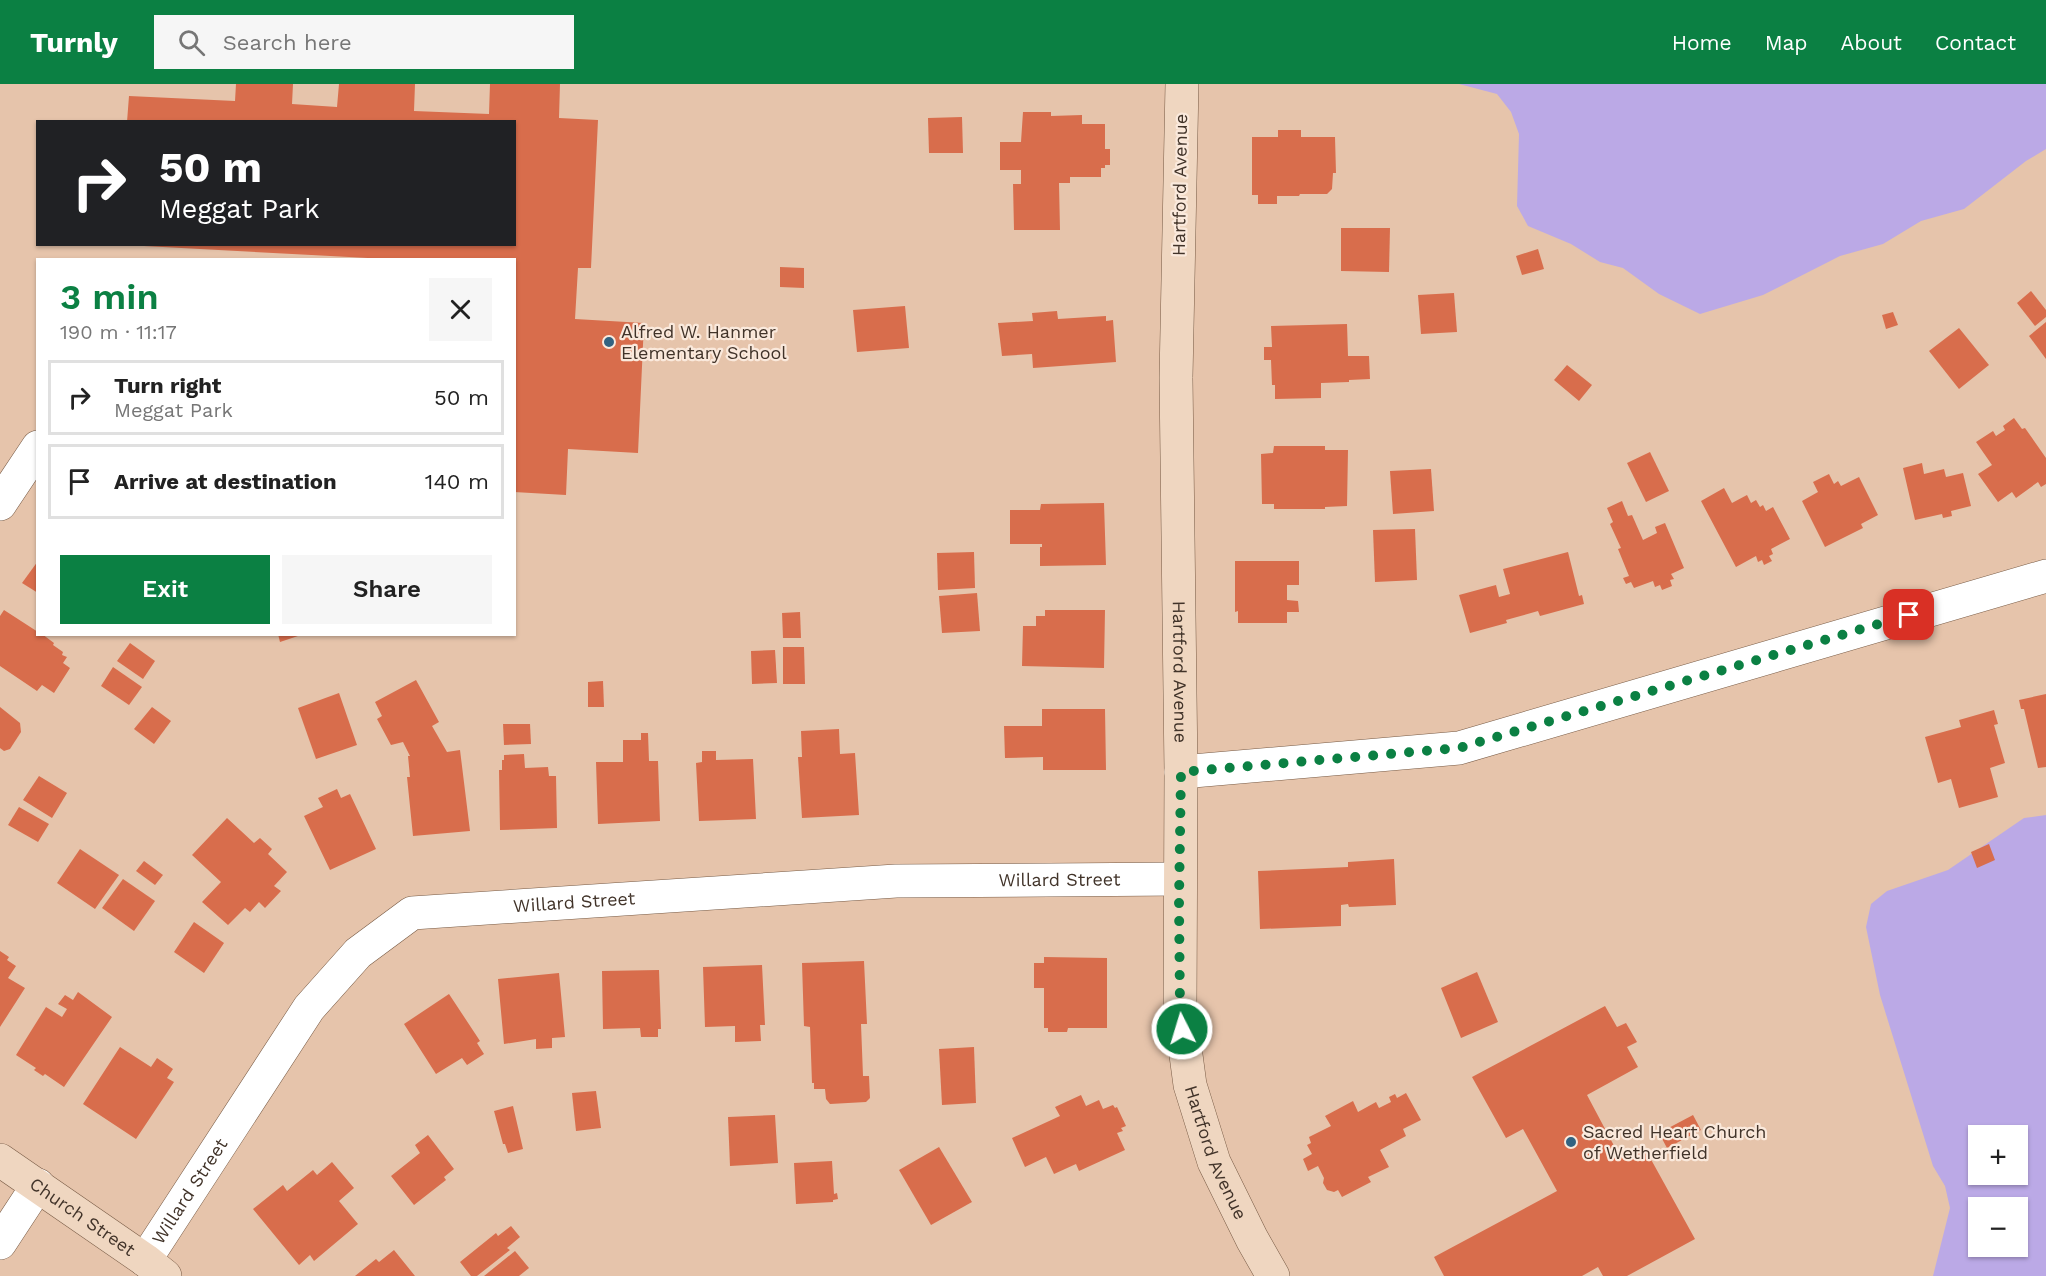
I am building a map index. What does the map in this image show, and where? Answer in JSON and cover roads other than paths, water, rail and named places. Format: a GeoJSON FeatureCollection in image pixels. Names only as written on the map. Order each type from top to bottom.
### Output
{"type":"FeatureCollection","features":[{"type":"Feature","properties":{"kind":"street","name":"Hartford Avenue"},"geometry":{"type":"LineString","coordinates":[[1182,84],[1176,378],[1181,772],[1180,1010],[1190,1084],[1214,1162],[1273,1276]]}},
{"type":"Feature","properties":{"kind":"street"},"geometry":{"type":"LineString","coordinates":[[0,504],[36,450]]}},
{"type":"Feature","properties":{"kind":"street"},"geometry":{"type":"LineString","coordinates":[[1181,772],[1459,748],[2046,576]]}},
{"type":"Feature","properties":{"kind":"street","name":"Willard Street"},"geometry":{"type":"LineString","coordinates":[[155,1268],[309,1008],[358,953],[412,914],[896,881],[1179,879]]}},
{"type":"Feature","properties":{"kind":"street","name":"Church Street"},"geometry":{"type":"LineString","coordinates":[[0,1160],[155,1268]]}},
{"type":"Feature","properties":{"kind":"street"},"geometry":{"type":"LineString","coordinates":[[0,1243],[38,1185]]}},
{"type":"Feature","properties":{"kind":"place","name":"Alfred W. Hanmer Elementary School"},"geometry":{"type":"Point","coordinates":[609,342]}},
{"type":"Feature","properties":{"kind":"place","name":"Sacred Heart Church of Wetherfield"},"geometry":{"type":"Point","coordinates":[1571,1142]}}]}
